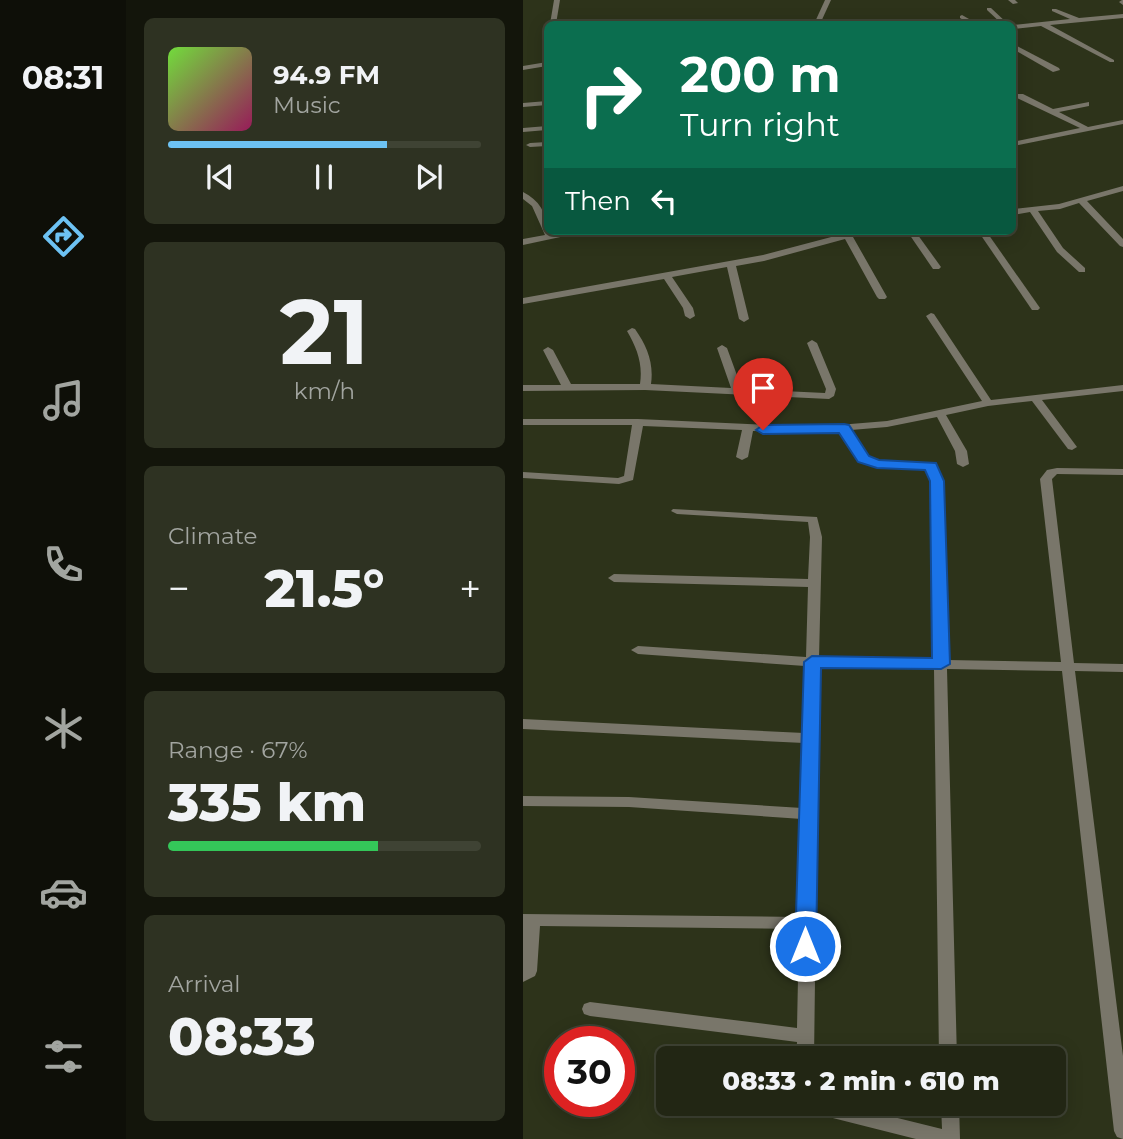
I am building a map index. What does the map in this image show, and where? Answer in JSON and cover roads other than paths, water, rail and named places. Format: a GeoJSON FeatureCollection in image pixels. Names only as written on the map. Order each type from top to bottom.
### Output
{"type":"FeatureCollection","features":[{"type":"Feature","properties":{"kind":"street"},"geometry":{"type":"LineString","coordinates":[[554,21],[557,0]]}},
{"type":"Feature","properties":{"kind":"street"},"geometry":{"type":"LineString","coordinates":[[818,21],[828,0]]}},
{"type":"Feature","properties":{"kind":"street"},"geometry":{"type":"LineString","coordinates":[[989,9],[1002,21]]}},
{"type":"Feature","properties":{"kind":"street"},"geometry":{"type":"LineString","coordinates":[[1054,10],[1077,20]]}},
{"type":"Feature","properties":{"kind":"street"},"geometry":{"type":"LineString","coordinates":[[1016,27],[1123,16]]}},
{"type":"Feature","properties":{"kind":"street"},"geometry":{"type":"LineString","coordinates":[[962,17],[969,21]]}},
{"type":"Feature","properties":{"kind":"street"},"geometry":{"type":"LineString","coordinates":[[1107,18],[1123,27]]}},
{"type":"Feature","properties":{"kind":"street"},"geometry":{"type":"LineString","coordinates":[[1042,24],[1112,61]]}},
{"type":"Feature","properties":{"kind":"street"},"geometry":{"type":"LineString","coordinates":[[1016,48],[1056,70]]}},
{"type":"Feature","properties":{"kind":"street"},"geometry":{"type":"LineString","coordinates":[[523,68],[544,64]]}},
{"type":"Feature","properties":{"kind":"street"},"geometry":{"type":"LineString","coordinates":[[1020,96],[1087,129]]}},
{"type":"Feature","properties":{"kind":"street"},"geometry":{"type":"LineString","coordinates":[[523,105],[544,103]]}},
{"type":"Feature","properties":{"kind":"street"},"geometry":{"type":"LineString","coordinates":[[1051,112],[1086,104]]}},
{"type":"Feature","properties":{"kind":"street"},"geometry":{"type":"LineString","coordinates":[[1016,143],[1123,122]]}},
{"type":"Feature","properties":{"kind":"street"},"geometry":{"type":"LineString","coordinates":[[523,130],[544,128]]}},
{"type":"Feature","properties":{"kind":"street"},"geometry":{"type":"LineString","coordinates":[[530,145],[544,144]]}},
{"type":"Feature","properties":{"kind":"street"},"geometry":{"type":"LineString","coordinates":[[1016,212],[1082,201],[1123,188]]}},
{"type":"Feature","properties":{"kind":"street"},"geometry":{"type":"LineString","coordinates":[[523,195],[536,205],[544,223]]}},
{"type":"Feature","properties":{"kind":"street"},"geometry":{"type":"LineString","coordinates":[[1082,201],[1123,244]]}},
{"type":"Feature","properties":{"kind":"street"},"geometry":{"type":"LineString","coordinates":[[1033,210],[1060,250],[1082,270]]}},
{"type":"Feature","properties":{"kind":"street"},"geometry":{"type":"LineString","coordinates":[[523,242],[555,235]]}},
{"type":"Feature","properties":{"kind":"street"},"geometry":{"type":"LineString","coordinates":[[523,301],[731,264],[787,252],[844,235]]}},
{"type":"Feature","properties":{"kind":"street"},"geometry":{"type":"LineString","coordinates":[[848,235],[882,297]]}},
{"type":"Feature","properties":{"kind":"street"},"geometry":{"type":"LineString","coordinates":[[914,235],[936,267]]}},
{"type":"Feature","properties":{"kind":"street"},"geometry":{"type":"LineString","coordinates":[[985,235],[1035,308]]}},
{"type":"Feature","properties":{"kind":"street"},"geometry":{"type":"LineString","coordinates":[[731,264],[744,319]]}},
{"type":"Feature","properties":{"kind":"street"},"geometry":{"type":"LineString","coordinates":[[666,275],[682,298],[690,316]]}},
{"type":"Feature","properties":{"kind":"street"},"geometry":{"type":"LineString","coordinates":[[931,316],[989,403]]}},
{"type":"Feature","properties":{"kind":"street"},"geometry":{"type":"LineString","coordinates":[[631,331],[646,359],[648,372],[645,387]]}},
{"type":"Feature","properties":{"kind":"street"},"geometry":{"type":"LineString","coordinates":[[523,387],[645,387],[829,396],[831,389],[812,343]]}},
{"type":"Feature","properties":{"kind":"street"},"geometry":{"type":"LineString","coordinates":[[722,348],[738,393]]}},
{"type":"Feature","properties":{"kind":"street"},"geometry":{"type":"LineString","coordinates":[[548,350],[567,386]]}},
{"type":"Feature","properties":{"kind":"street"},"geometry":{"type":"LineString","coordinates":[[523,422],[638,422],[748,429],[844,428],[989,403],[1121,391]]}},
{"type":"Feature","properties":{"kind":"street"},"geometry":{"type":"LineString","coordinates":[[1034,397],[1071,447]]}},
{"type":"Feature","properties":{"kind":"street"},"geometry":{"type":"LineString","coordinates":[[940,413],[961,451],[963,464]]}},
{"type":"Feature","properties":{"kind":"street"},"geometry":{"type":"LineString","coordinates":[[523,475],[625,480],[631,472],[638,422]]}},
{"type":"Feature","properties":{"kind":"street"},"geometry":{"type":"LineString","coordinates":[[844,428],[864,459],[877,464],[930,466],[934,469],[937,481],[948,1046]]}},
{"type":"Feature","properties":{"kind":"street"},"geometry":{"type":"LineString","coordinates":[[742,457],[748,429]]}},
{"type":"Feature","properties":{"kind":"street"},"geometry":{"type":"LineString","coordinates":[[1123,472],[1057,471],[1050,472],[1046,479],[1123,1131]]}},
{"type":"Feature","properties":{"kind":"street"},"geometry":{"type":"LineString","coordinates":[[677,511],[813,519],[816,537],[807,814],[805,1046]]}},
{"type":"Feature","properties":{"kind":"street"},"geometry":{"type":"LineString","coordinates":[[614,578],[813,583]]}},
{"type":"Feature","properties":{"kind":"street"},"geometry":{"type":"LineString","coordinates":[[638,650],[812,662],[1123,668]]}},
{"type":"Feature","properties":{"kind":"street"},"geometry":{"type":"LineString","coordinates":[[523,724],[809,738]]}},
{"type":"Feature","properties":{"kind":"street"},"geometry":{"type":"LineString","coordinates":[[523,801],[629,802],[807,814]]}},
{"type":"Feature","properties":{"kind":"street"},"geometry":{"type":"LineString","coordinates":[[523,975],[529,971],[527,920],[805,923]]}},
{"type":"Feature","properties":{"kind":"street"},"geometry":{"type":"LineString","coordinates":[[590,1009],[805,1036]]}},
{"type":"Feature","properties":{"kind":"street"},"geometry":{"type":"LineString","coordinates":[[857,1116],[949,1139],[950,1116]]}}]}
